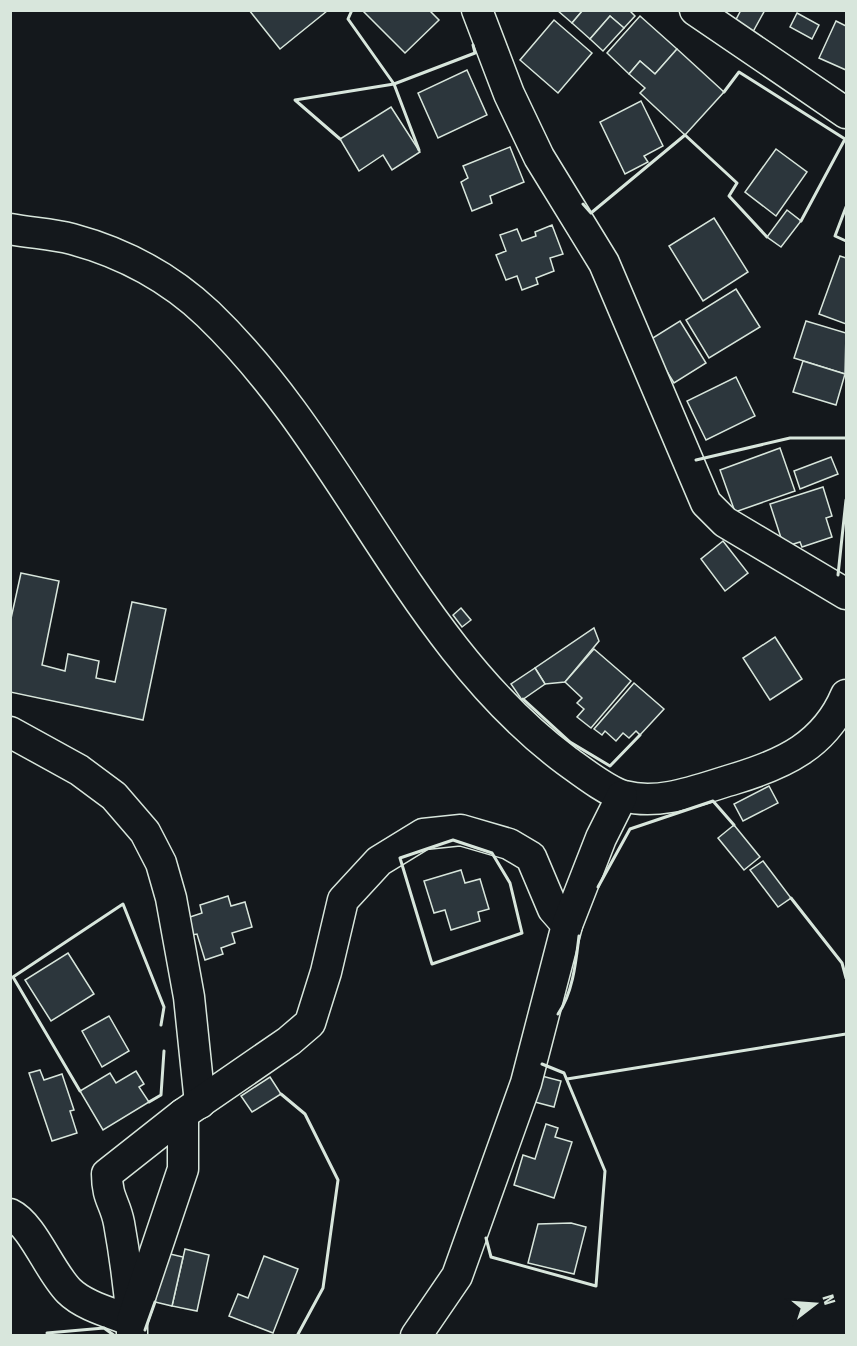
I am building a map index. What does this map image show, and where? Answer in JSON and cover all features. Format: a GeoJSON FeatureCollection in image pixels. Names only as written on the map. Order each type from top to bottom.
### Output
{"type":"FeatureCollection","features":[{"type":"Feature","properties":{"kind":"street"},"geometry":{"type":"LineString","coordinates":[[477,10],[509,94],[539,157],[604,263],[706,503],[725,522],[846,594]]}},
{"type":"Feature","properties":{"kind":"street"},"geometry":{"type":"LineString","coordinates":[[695,10],[846,113]]}},
{"type":"Feature","properties":{"kind":"street"},"geometry":{"type":"LineString","coordinates":[[10,229],[70,238],[132,260],[172,283],[205,312],[238,344],[289,405],[407,586],[474,670],[541,742],[622,796],[654,799],[702,788],[771,766],[799,752],[825,732],[846,694]]}},
{"type":"Feature","properties":{"kind":"street"},"geometry":{"type":"LineString","coordinates":[[10,732],[79,770],[114,796],[145,832],[161,863],[171,898],[189,997],[191,1109],[183,1169],[132,1328]]}},
{"type":"Feature","properties":{"kind":"street"},"geometry":{"type":"LineString","coordinates":[[416,1335],[456,1276],[526,1083],[567,925],[601,838],[622,796]]}},
{"type":"Feature","properties":{"kind":"street"},"geometry":{"type":"LineString","coordinates":[[132,1328],[126,1265],[118,1220],[107,1193],[107,1174],[191,1109],[289,1041],[310,1023],[326,972],[343,900],[379,861],[423,834],[461,830],[525,851],[537,868],[554,909],[567,925]]}},
{"type":"Feature","properties":{"kind":"street"},"geometry":{"type":"LineString","coordinates":[[10,1214],[17,1217],[38,1244],[51,1269],[71,1293],[132,1328]]}},
{"type":"Feature","properties":{"kind":"building"},"geometry":{"type":"Polygon","coordinates":[[[249,10],[326,10],[327,11],[280,49],[249,10]]]}},
{"type":"Feature","properties":{"kind":"building"},"geometry":{"type":"Polygon","coordinates":[[[362,10],[429,10],[439,20],[405,53],[362,10]]]}},
{"type":"Feature","properties":{"kind":"building"},"geometry":{"type":"Polygon","coordinates":[[[557,10],[583,10],[572,23],[557,10]]]}},
{"type":"Feature","properties":{"kind":"building"},"geometry":{"type":"Polygon","coordinates":[[[583,10],[629,10],[635,16],[624,28],[610,16],[590,39],[572,23],[583,10]]]}},
{"type":"Feature","properties":{"kind":"building"},"geometry":{"type":"Polygon","coordinates":[[[741,10],[765,10],[749,39],[731,29],[741,10]]]}},
{"type":"Feature","properties":{"kind":"building"},"geometry":{"type":"Polygon","coordinates":[[[797,13],[819,25],[812,39],[790,27],[797,13]]]}},
{"type":"Feature","properties":{"kind":"building"},"geometry":{"type":"Polygon","coordinates":[[[610,16],[624,28],[603,51],[590,39],[610,16]]]}},
{"type":"Feature","properties":{"kind":"building"},"geometry":{"type":"Polygon","coordinates":[[[640,16],[677,49],[655,74],[640,61],[629,74],[607,53],[640,16]]]}},
{"type":"Feature","properties":{"kind":"building"},"geometry":{"type":"Polygon","coordinates":[[[554,20],[592,53],[558,93],[520,60],[554,20]]]}},
{"type":"Feature","properties":{"kind":"building"},"geometry":{"type":"Polygon","coordinates":[[[836,21],[846,26],[846,70],[819,58],[836,21]]]}},
{"type":"Feature","properties":{"kind":"building"},"geometry":{"type":"Polygon","coordinates":[[[677,49],[724,92],[685,135],[640,93],[645,88],[629,74],[640,61],[655,74],[677,49]]]}},
{"type":"Feature","properties":{"kind":"building"},"geometry":{"type":"Polygon","coordinates":[[[467,70],[487,115],[438,138],[418,93],[467,70]]]}},
{"type":"Feature","properties":{"kind":"building"},"geometry":{"type":"Polygon","coordinates":[[[641,101],[663,146],[644,156],[648,162],[625,174],[600,122],[641,101]]]}},
{"type":"Feature","properties":{"kind":"building"},"geometry":{"type":"Polygon","coordinates":[[[391,107],[420,152],[392,170],[383,155],[359,171],[340,139],[391,107]]]}},
{"type":"Feature","properties":{"kind":"building"},"geometry":{"type":"Polygon","coordinates":[[[510,147],[524,182],[490,196],[492,203],[472,211],[461,182],[468,178],[463,166],[510,147]]]}},
{"type":"Feature","properties":{"kind":"building"},"geometry":{"type":"Polygon","coordinates":[[[776,149],[807,172],[776,216],[745,192],[776,149]]]}},
{"type":"Feature","properties":{"kind":"building"},"geometry":{"type":"Polygon","coordinates":[[[787,210],[801,221],[781,247],[767,237],[787,210]]]}},
{"type":"Feature","properties":{"kind":"building"},"geometry":{"type":"Polygon","coordinates":[[[714,218],[748,272],[703,301],[669,246],[714,218]]]}},
{"type":"Feature","properties":{"kind":"building"},"geometry":{"type":"Polygon","coordinates":[[[552,225],[563,254],[550,258],[554,271],[536,278],[538,284],[522,290],[517,276],[506,280],[496,255],[506,251],[500,235],[517,229],[522,241],[536,236],[535,232],[552,225]]]}},
{"type":"Feature","properties":{"kind":"building"},"geometry":{"type":"Polygon","coordinates":[[[840,256],[846,258],[846,324],[819,314],[840,256]]]}},
{"type":"Feature","properties":{"kind":"building"},"geometry":{"type":"Polygon","coordinates":[[[736,289],[760,327],[709,358],[686,320],[736,289]]]}},
{"type":"Feature","properties":{"kind":"building"},"geometry":{"type":"Polygon","coordinates":[[[680,321],[706,363],[674,383],[648,341],[680,321]]]}},
{"type":"Feature","properties":{"kind":"building"},"geometry":{"type":"Polygon","coordinates":[[[806,321],[846,333],[845,374],[794,358],[806,321]]]}},
{"type":"Feature","properties":{"kind":"building"},"geometry":{"type":"Polygon","coordinates":[[[803,361],[845,374],[836,405],[793,392],[803,361]]]}},
{"type":"Feature","properties":{"kind":"building"},"geometry":{"type":"Polygon","coordinates":[[[736,377],[755,416],[706,440],[687,401],[736,377]]]}},
{"type":"Feature","properties":{"kind":"building"},"geometry":{"type":"Polygon","coordinates":[[[780,448],[795,491],[735,512],[720,470],[780,448]]]}},
{"type":"Feature","properties":{"kind":"building"},"geometry":{"type":"Polygon","coordinates":[[[831,457],[838,474],[800,489],[794,471],[831,457]]]}},
{"type":"Feature","properties":{"kind":"building"},"geometry":{"type":"Polygon","coordinates":[[[823,487],[832,516],[826,518],[832,537],[802,547],[800,542],[784,547],[770,504],[823,487]]]}},
{"type":"Feature","properties":{"kind":"building"},"geometry":{"type":"Polygon","coordinates":[[[723,541],[748,573],[725,591],[701,559],[723,541]]]}},
{"type":"Feature","properties":{"kind":"building"},"geometry":{"type":"Polygon","coordinates":[[[21,573],[59,581],[42,665],[65,671],[68,654],[99,661],[96,678],[115,682],[132,602],[166,609],[143,720],[10,692],[10,623],[21,573]]]}},
{"type":"Feature","properties":{"kind":"building"},"geometry":{"type":"Polygon","coordinates":[[[461,608],[471,620],[462,627],[453,615],[461,608]]]}},
{"type":"Feature","properties":{"kind":"building"},"geometry":{"type":"Polygon","coordinates":[[[594,628],[599,641],[565,682],[545,684],[535,668],[594,628]]]}},
{"type":"Feature","properties":{"kind":"building"},"geometry":{"type":"Polygon","coordinates":[[[775,637],[802,679],[770,700],[743,658],[775,637]]]}},
{"type":"Feature","properties":{"kind":"building"},"geometry":{"type":"Polygon","coordinates":[[[594,649],[631,681],[591,728],[577,717],[584,709],[577,703],[582,698],[565,682],[594,649]]]}},
{"type":"Feature","properties":{"kind":"building"},"geometry":{"type":"Polygon","coordinates":[[[535,668],[545,684],[522,700],[511,684],[535,668]]]}},
{"type":"Feature","properties":{"kind":"building"},"geometry":{"type":"Polygon","coordinates":[[[634,683],[664,709],[640,735],[636,731],[629,738],[623,733],[616,741],[605,731],[602,735],[594,729],[634,683]]]}},
{"type":"Feature","properties":{"kind":"building"},"geometry":{"type":"Polygon","coordinates":[[[769,786],[778,803],[743,821],[734,804],[769,786]]]}},
{"type":"Feature","properties":{"kind":"building"},"geometry":{"type":"Polygon","coordinates":[[[734,825],[760,857],[744,870],[718,838],[734,825]]]}},
{"type":"Feature","properties":{"kind":"building"},"geometry":{"type":"Polygon","coordinates":[[[763,861],[791,898],[778,907],[750,870],[763,861]]]}},
{"type":"Feature","properties":{"kind":"building"},"geometry":{"type":"Polygon","coordinates":[[[461,870],[465,883],[480,879],[489,909],[478,912],[480,921],[451,930],[445,910],[434,913],[424,881],[461,870]]]}},
{"type":"Feature","properties":{"kind":"building"},"geometry":{"type":"Polygon","coordinates":[[[228,896],[231,906],[245,902],[252,927],[232,933],[235,943],[221,948],[223,954],[205,960],[197,934],[192,935],[187,918],[202,913],[200,905],[228,896]]]}},
{"type":"Feature","properties":{"kind":"building"},"geometry":{"type":"Polygon","coordinates":[[[68,953],[94,994],[51,1021],[25,980],[68,953]]]}},
{"type":"Feature","properties":{"kind":"building"},"geometry":{"type":"Polygon","coordinates":[[[109,1016],[129,1051],[102,1067],[82,1031],[109,1016]]]}},
{"type":"Feature","properties":{"kind":"building"},"geometry":{"type":"Polygon","coordinates":[[[40,1070],[44,1080],[62,1074],[74,1110],[70,1111],[77,1133],[52,1141],[29,1073],[40,1070]]]}},
{"type":"Feature","properties":{"kind":"building"},"geometry":{"type":"Polygon","coordinates":[[[136,1071],[144,1084],[139,1087],[149,1102],[103,1130],[80,1091],[110,1073],[116,1083],[136,1071]]]}},
{"type":"Feature","properties":{"kind":"building"},"geometry":{"type":"Polygon","coordinates":[[[538,1075],[561,1081],[554,1107],[531,1101],[538,1075]]]}},
{"type":"Feature","properties":{"kind":"building"},"geometry":{"type":"Polygon","coordinates":[[[270,1077],[281,1094],[252,1112],[241,1096],[270,1077]]]}},
{"type":"Feature","properties":{"kind":"building"},"geometry":{"type":"Polygon","coordinates":[[[546,1124],[558,1128],[555,1137],[572,1142],[554,1198],[514,1185],[523,1155],[535,1159],[546,1124]]]}},
{"type":"Feature","properties":{"kind":"building"},"geometry":{"type":"Polygon","coordinates":[[[571,1223],[586,1227],[574,1274],[528,1263],[538,1224],[571,1223]]]}},
{"type":"Feature","properties":{"kind":"building"},"geometry":{"type":"Polygon","coordinates":[[[185,1249],[209,1255],[197,1311],[172,1306],[185,1249]]]}},
{"type":"Feature","properties":{"kind":"building"},"geometry":{"type":"Polygon","coordinates":[[[166,1253],[183,1257],[172,1306],[155,1302],[166,1253]]]}},
{"type":"Feature","properties":{"kind":"building"},"geometry":{"type":"Polygon","coordinates":[[[264,1256],[298,1269],[273,1333],[229,1316],[238,1294],[248,1298],[264,1256]]]}},
{"type":"Feature","properties":{"kind":"wall"},"geometry":{"type":"LineString","coordinates":[[352,10],[348,19],[394,84],[475,53],[473,45]]}},
{"type":"Feature","properties":{"kind":"wall"},"geometry":{"type":"LineString","coordinates":[[724,92],[739,72],[845,139],[801,221]]}},
{"type":"Feature","properties":{"kind":"wall"},"geometry":{"type":"LineString","coordinates":[[340,139],[295,100],[394,84],[419,150]]}},
{"type":"Feature","properties":{"kind":"wall"},"geometry":{"type":"LineString","coordinates":[[583,204],[591,213],[685,135],[737,183],[729,196],[767,237]]}},
{"type":"Feature","properties":{"kind":"wall"},"geometry":{"type":"LineString","coordinates":[[846,207],[835,236],[846,241]]}},
{"type":"Feature","properties":{"kind":"wall"},"geometry":{"type":"LineString","coordinates":[[696,460],[790,438],[846,438]]}},
{"type":"Feature","properties":{"kind":"wall"},"geometry":{"type":"LineString","coordinates":[[838,575],[846,500]]}},
{"type":"Feature","properties":{"kind":"wall"},"geometry":{"type":"LineString","coordinates":[[523,699],[570,742],[610,766],[640,735]]}},
{"type":"Feature","properties":{"kind":"wall"},"geometry":{"type":"LineString","coordinates":[[598,887],[630,829],[713,801],[734,825]]}},
{"type":"Feature","properties":{"kind":"wall"},"geometry":{"type":"LineString","coordinates":[[453,840],[492,853],[510,883],[522,933],[432,964],[400,858],[453,840]]}},
{"type":"Feature","properties":{"kind":"wall"},"geometry":{"type":"LineString","coordinates":[[791,898],[842,963],[846,978]]}},
{"type":"Feature","properties":{"kind":"wall"},"geometry":{"type":"LineString","coordinates":[[80,1091],[13,977],[123,904],[164,1007],[161,1025]]}},
{"type":"Feature","properties":{"kind":"wall"},"geometry":{"type":"LineString","coordinates":[[558,1014],[570,987],[579,936]]}},
{"type":"Feature","properties":{"kind":"wall"},"geometry":{"type":"LineString","coordinates":[[567,1079],[846,1034]]}},
{"type":"Feature","properties":{"kind":"wall"},"geometry":{"type":"LineString","coordinates":[[149,1102],[161,1095],[164,1051]]}},
{"type":"Feature","properties":{"kind":"wall"},"geometry":{"type":"LineString","coordinates":[[486,1238],[491,1257],[596,1286],[605,1171],[564,1073],[542,1064]]}},
{"type":"Feature","properties":{"kind":"wall"},"geometry":{"type":"LineString","coordinates":[[281,1094],[305,1114],[338,1180],[323,1288],[297,1336]]}},
{"type":"Feature","properties":{"kind":"wall"},"geometry":{"type":"LineString","coordinates":[[145,1330],[155,1302]]}},
{"type":"Feature","properties":{"kind":"wall"},"geometry":{"type":"LineString","coordinates":[[47,1333],[104,1328],[115,1336]]}},
{"type":"Feature","properties":{"kind":"wall"},"geometry":{"type":"LineString","coordinates":[[226,1336],[233,1336]]}}]}
